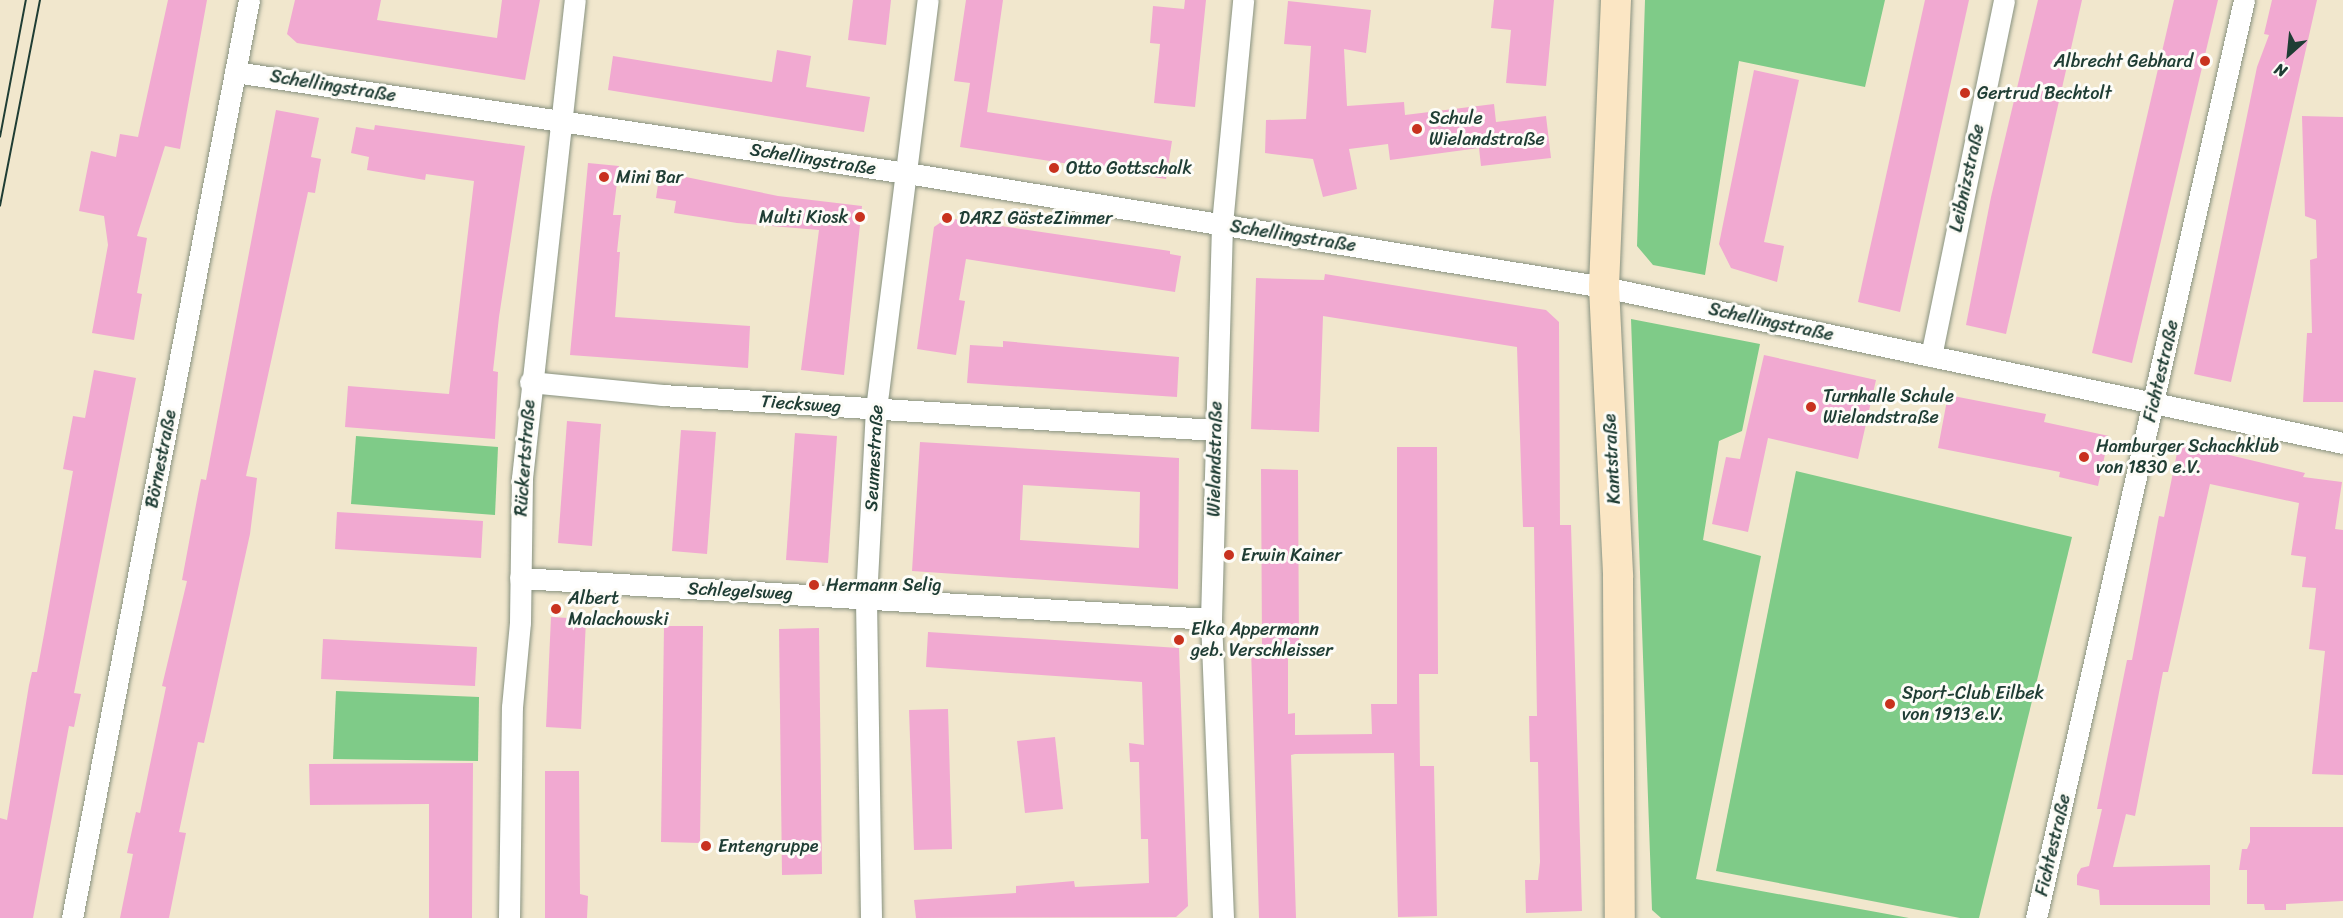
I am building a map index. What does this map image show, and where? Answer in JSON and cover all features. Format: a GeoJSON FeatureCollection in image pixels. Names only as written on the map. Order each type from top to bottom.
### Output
{"type":"FeatureCollection","features":[{"type":"Feature","properties":{"kind":"street","name":"Börnestraße"},"geometry":{"type":"LineString","coordinates":[[72,918],[249,0]]}},
{"type":"Feature","properties":{"kind":"street","name":"Rückertstraße"},"geometry":{"type":"LineString","coordinates":[[509,918],[512,707],[520,578],[522,477],[530,382],[559,121],[575,0]]}},
{"type":"Feature","properties":{"kind":"street","name":"Seumestraße"},"geometry":{"type":"LineString","coordinates":[[871,918],[866,599],[876,410],[928,0]]}},
{"type":"Feature","properties":{"kind":"street","name":"Wielandstraße"},"geometry":{"type":"LineString","coordinates":[[1223,918],[1211,619],[1215,430],[1221,224],[1243,0]]}},
{"type":"Feature","properties":{"kind":"street","name":"Kantstraße"},"geometry":{"type":"LineString","coordinates":[[1616,0],[1604,287],[1618,577],[1620,918]]}},
{"type":"Feature","properties":{"kind":"street","name":"Leibnizstraße"},"geometry":{"type":"LineString","coordinates":[[1931,357],[2004,0]]}},
{"type":"Feature","properties":{"kind":"street","name":"Fichtestraße"},"geometry":{"type":"LineString","coordinates":[[2036,918],[2244,0]]}},
{"type":"Feature","properties":{"kind":"street","name":"Schellingstraße"},"geometry":{"type":"LineString","coordinates":[[235,72],[905,172],[1604,287],[2343,444]]}},
{"type":"Feature","properties":{"kind":"street","name":"Tiecksweg"},"geometry":{"type":"LineString","coordinates":[[530,382],[876,410],[1215,430]]}},
{"type":"Feature","properties":{"kind":"street","name":"Schlegelsweg"},"geometry":{"type":"LineString","coordinates":[[520,578],[1211,619]]}},
{"type":"Feature","properties":{"kind":"green space"},"geometry":{"type":"Polygon","coordinates":[[[1645,0],[1885,0],[1865,87],[1739,61],[1705,275],[1653,265],[1637,246],[1645,0]]]}},
{"type":"Feature","properties":{"kind":"green space"},"geometry":{"type":"Polygon","coordinates":[[[1631,319],[1760,344],[1742,431],[1719,441],[1703,540],[1761,556],[1696,879],[1909,918],[1661,918],[1652,910],[1631,319]]]}},
{"type":"Feature","properties":{"kind":"green space"},"geometry":{"type":"Polygon","coordinates":[[[356,436],[498,447],[495,515],[351,504],[356,436]]]}},
{"type":"Feature","properties":{"kind":"green space","name":"Sport-Club Eilbek von 1913 e.V."},"geometry":{"type":"Polygon","coordinates":[[[1796,471],[2072,537],[1979,918],[1960,918],[1716,871],[1796,471]]]}},
{"type":"Feature","properties":{"kind":"green space"},"geometry":{"type":"Polygon","coordinates":[[[336,691],[479,697],[478,761],[333,759],[336,691]]]}},
{"type":"Feature","properties":{"kind":"building"},"geometry":{"type":"Polygon","coordinates":[[[168,0],[207,0],[180,149],[165,146],[137,236],[147,238],[137,293],[142,294],[134,340],[92,333],[108,245],[104,216],[79,211],[91,151],[116,157],[120,134],[138,137],[168,0]]]}},
{"type":"Feature","properties":{"kind":"building"},"geometry":{"type":"Polygon","coordinates":[[[295,0],[381,0],[377,20],[497,38],[502,0],[540,0],[525,80],[297,43],[287,34],[295,0]]]}},
{"type":"Feature","properties":{"kind":"building"},"geometry":{"type":"Polygon","coordinates":[[[853,0],[891,0],[886,45],[848,40],[853,0]]]}},
{"type":"Feature","properties":{"kind":"building"},"geometry":{"type":"Polygon","coordinates":[[[966,0],[1003,0],[987,112],[1172,141],[1166,179],[960,147],[970,83],[954,81],[966,0]]]}},
{"type":"Feature","properties":{"kind":"building"},"geometry":{"type":"Polygon","coordinates":[[[1185,0],[1206,0],[1195,107],[1154,103],[1160,44],[1150,43],[1153,6],[1184,9],[1185,0]]]}},
{"type":"Feature","properties":{"kind":"building"},"geometry":{"type":"Polygon","coordinates":[[[1494,0],[1554,0],[1546,86],[1506,83],[1511,30],[1491,28],[1494,0]]]}},
{"type":"Feature","properties":{"kind":"building"},"geometry":{"type":"Polygon","coordinates":[[[1925,0],[1969,0],[1900,312],[1858,302],[1925,0]]]}},
{"type":"Feature","properties":{"kind":"building"},"geometry":{"type":"Polygon","coordinates":[[[2038,0],[2082,0],[2006,334],[1966,325],[1991,197],[2038,0]]]}},
{"type":"Feature","properties":{"kind":"building"},"geometry":{"type":"Polygon","coordinates":[[[2174,0],[2218,0],[2132,363],[2092,353],[2174,0]]]}},
{"type":"Feature","properties":{"kind":"building"},"geometry":{"type":"Polygon","coordinates":[[[2272,0],[2317,0],[2231,382],[2194,374],[2257,67],[2269,35],[2264,34],[2272,0]]]}},
{"type":"Feature","properties":{"kind":"building"},"geometry":{"type":"Polygon","coordinates":[[[1288,1],[1371,10],[1366,53],[1344,49],[1347,106],[1404,102],[1405,115],[1494,104],[1496,122],[1546,116],[1551,158],[1481,166],[1479,148],[1390,160],[1388,144],[1349,149],[1357,189],[1323,197],[1313,159],[1265,153],[1266,120],[1306,119],[1311,46],[1284,44],[1288,1]]]}},
{"type":"Feature","properties":{"kind":"building"},"geometry":{"type":"Polygon","coordinates":[[[777,50],[811,56],[806,87],[870,97],[864,132],[608,90],[613,56],[772,82],[777,50]]]}},
{"type":"Feature","properties":{"kind":"building"},"geometry":{"type":"Polygon","coordinates":[[[1754,70],[1799,80],[1764,242],[1784,246],[1777,282],[1731,268],[1719,244],[1754,70]]]}},
{"type":"Feature","properties":{"kind":"building"},"geometry":{"type":"Polygon","coordinates":[[[276,110],[319,118],[311,157],[321,159],[315,193],[308,192],[246,476],[257,478],[250,534],[204,743],[198,742],[179,832],[186,833],[169,918],[120,918],[133,854],[127,853],[136,812],[140,813],[166,687],[162,686],[187,581],[182,580],[198,494],[201,479],[206,480],[276,110]]]}},
{"type":"Feature","properties":{"kind":"building"},"geometry":{"type":"Polygon","coordinates":[[[2302,116],[2343,117],[2343,402],[2303,402],[2307,333],[2312,333],[2310,260],[2317,258],[2316,220],[2305,216],[2302,116]]]}},
{"type":"Feature","properties":{"kind":"building"},"geometry":{"type":"Polygon","coordinates":[[[375,125],[525,146],[493,371],[498,372],[495,439],[345,427],[348,386],[449,394],[474,181],[426,174],[425,180],[367,170],[369,157],[351,153],[356,127],[374,130],[375,125]]]}},
{"type":"Feature","properties":{"kind":"building"},"geometry":{"type":"Polygon","coordinates":[[[588,163],[619,166],[613,215],[621,215],[617,252],[620,252],[615,317],[750,326],[748,368],[570,355],[588,163]]]}},
{"type":"Feature","properties":{"kind":"building"},"geometry":{"type":"Polygon","coordinates":[[[681,176],[778,196],[862,206],[844,375],[801,370],[819,230],[737,223],[674,213],[676,201],[656,198],[659,178],[680,181],[681,176]]]}},
{"type":"Feature","properties":{"kind":"building"},"geometry":{"type":"Polygon","coordinates":[[[947,218],[1170,251],[1170,254],[1181,256],[1175,292],[966,259],[959,300],[965,301],[956,355],[917,349],[934,227],[947,218]]]}},
{"type":"Feature","properties":{"kind":"building"},"geometry":{"type":"Polygon","coordinates":[[[1325,274],[1546,310],[1559,322],[1560,525],[1571,525],[1582,911],[1526,913],[1525,880],[1538,880],[1540,862],[1538,762],[1530,762],[1529,716],[1537,716],[1534,527],[1523,527],[1517,347],[1323,316],[1319,432],[1251,429],[1256,278],[1324,280],[1325,274]]]}},
{"type":"Feature","properties":{"kind":"building"},"geometry":{"type":"Polygon","coordinates":[[[1003,341],[1179,357],[1177,397],[967,383],[970,345],[1003,347],[1003,341]]]}},
{"type":"Feature","properties":{"kind":"building","name":"Turnhalle Schule Wielandstraße"},"geometry":{"type":"Polygon","coordinates":[[[1764,355],[1876,380],[1858,459],[1768,438],[1748,532],[1712,524],[1726,457],[1740,459],[1764,355]]]}},
{"type":"Feature","properties":{"kind":"building"},"geometry":{"type":"Polygon","coordinates":[[[94,370],[136,378],[74,693],[81,694],[74,727],[69,726],[33,918],[0,918],[0,818],[7,820],[29,685],[32,672],[37,672],[45,629],[73,471],[63,469],[73,416],[85,418],[94,370]]]}},
{"type":"Feature","properties":{"kind":"building"},"geometry":{"type":"Polygon","coordinates":[[[1948,395],[2046,414],[2044,422],[2109,436],[2098,486],[2059,477],[2060,472],[1938,448],[1948,395]]]}},
{"type":"Feature","properties":{"kind":"building"},"geometry":{"type":"Polygon","coordinates":[[[567,421],[601,424],[592,546],[558,543],[567,421]]]}},
{"type":"Feature","properties":{"kind":"building"},"geometry":{"type":"Polygon","coordinates":[[[681,430],[716,432],[707,554],[672,551],[681,430]]]}},
{"type":"Feature","properties":{"kind":"building"},"geometry":{"type":"Polygon","coordinates":[[[795,433],[837,436],[828,563],[786,560],[795,433]]]}},
{"type":"Feature","properties":{"kind":"building"},"geometry":{"type":"Polygon","coordinates":[[[920,442],[1179,458],[1178,589],[912,571],[920,442]],[[1023,485],[1020,540],[1139,548],[1140,492],[1023,485]]]}},
{"type":"Feature","properties":{"kind":"building"},"geometry":{"type":"Polygon","coordinates":[[[2179,443],[2305,473],[2303,477],[2342,482],[2335,529],[2343,530],[2343,775],[2312,774],[2325,651],[2309,649],[2316,588],[2302,587],[2306,557],[2291,555],[2299,503],[2210,484],[2168,672],[2163,672],[2135,816],[2126,814],[2113,867],[2210,865],[2210,905],[2100,905],[2099,890],[2077,885],[2077,875],[2081,868],[2089,866],[2102,809],[2097,809],[2127,660],[2132,660],[2159,516],[2164,517],[2179,443]]]}},
{"type":"Feature","properties":{"kind":"building"},"geometry":{"type":"Polygon","coordinates":[[[1397,447],[1437,447],[1438,674],[1419,674],[1420,766],[1434,766],[1437,916],[1398,917],[1394,753],[1295,754],[1291,755],[1296,918],[1259,918],[1251,648],[1262,648],[1261,469],[1298,470],[1299,649],[1288,649],[1288,714],[1295,713],[1295,735],[1372,734],[1371,704],[1397,704],[1397,447]]]}},
{"type":"Feature","properties":{"kind":"building"},"geometry":{"type":"Polygon","coordinates":[[[337,512],[483,521],[481,558],[335,549],[337,512]]]}},
{"type":"Feature","properties":{"kind":"building"},"geometry":{"type":"Polygon","coordinates":[[[551,617],[586,619],[581,729],[546,727],[551,617]]]}},
{"type":"Feature","properties":{"kind":"building"},"geometry":{"type":"Polygon","coordinates":[[[664,626],[703,626],[700,843],[661,842],[664,626]]]}},
{"type":"Feature","properties":{"kind":"building"},"geometry":{"type":"Polygon","coordinates":[[[819,628],[822,874],[782,875],[779,629],[819,628]]]}},
{"type":"Feature","properties":{"kind":"building"},"geometry":{"type":"Polygon","coordinates":[[[928,632],[1179,648],[1188,906],[1176,917],[916,918],[914,900],[1016,893],[1016,886],[1074,881],[1075,887],[1149,883],[1148,839],[1141,839],[1139,762],[1130,762],[1129,743],[1144,745],[1142,682],[926,667],[928,632]]]}},
{"type":"Feature","properties":{"kind":"building"},"geometry":{"type":"Polygon","coordinates":[[[323,639],[477,647],[475,686],[321,679],[323,639]]]}},
{"type":"Feature","properties":{"kind":"building"},"geometry":{"type":"Polygon","coordinates":[[[948,709],[952,849],[914,850],[909,710],[948,709]]]}},
{"type":"Feature","properties":{"kind":"building"},"geometry":{"type":"Polygon","coordinates":[[[1055,737],[1063,809],[1025,813],[1017,741],[1055,737]]]}},
{"type":"Feature","properties":{"kind":"building"},"geometry":{"type":"Polygon","coordinates":[[[473,763],[472,918],[429,918],[429,804],[310,805],[309,764],[473,763]]]}},
{"type":"Feature","properties":{"kind":"building"},"geometry":{"type":"Polygon","coordinates":[[[545,771],[579,771],[580,894],[588,896],[587,918],[545,918],[545,771]]]}},
{"type":"Feature","properties":{"kind":"building"},"geometry":{"type":"Polygon","coordinates":[[[2250,827],[2343,827],[2343,901],[2286,904],[2286,910],[2265,910],[2264,904],[2247,904],[2247,870],[2239,870],[2242,849],[2247,849],[2250,842],[2250,827]]]}},
{"type":"Feature","properties":{"kind":"tram line"},"geometry":{"type":"LineString","coordinates":[[0,137],[26,0]]}},
{"type":"Feature","properties":{"kind":"tram line"},"geometry":{"type":"LineString","coordinates":[[0,206],[40,0]]}},
{"type":"Feature","properties":{"kind":"place","name":"Albrecht Gebhard"},"geometry":{"type":"Point","coordinates":[2205,61]}},
{"type":"Feature","properties":{"kind":"place","name":"Gertrud Bechtolt"},"geometry":{"type":"Point","coordinates":[1965,93]}},
{"type":"Feature","properties":{"kind":"place","name":"Schule Wielandstraße"},"geometry":{"type":"Point","coordinates":[1417,129]}},
{"type":"Feature","properties":{"kind":"place","name":"Otto Gottschalk"},"geometry":{"type":"Point","coordinates":[1054,168]}},
{"type":"Feature","properties":{"kind":"place","name":"Mini Bar"},"geometry":{"type":"Point","coordinates":[604,177]}},
{"type":"Feature","properties":{"kind":"place","name":"Multi Kiosk"},"geometry":{"type":"Point","coordinates":[860,217]}},
{"type":"Feature","properties":{"kind":"place","name":"DARZ GästeZimmer"},"geometry":{"type":"Point","coordinates":[947,218]}},
{"type":"Feature","properties":{"kind":"place","name":"Turnhalle Schule Wielandstraße"},"geometry":{"type":"Point","coordinates":[1811,407]}},
{"type":"Feature","properties":{"kind":"place","name":"Hamburger Schachklub von 1830 e.V."},"geometry":{"type":"Point","coordinates":[2084,457]}},
{"type":"Feature","properties":{"kind":"place","name":"Erwin Kainer"},"geometry":{"type":"Point","coordinates":[1229,555]}},
{"type":"Feature","properties":{"kind":"place","name":"Hermann Selig"},"geometry":{"type":"Point","coordinates":[814,585]}},
{"type":"Feature","properties":{"kind":"place","name":"Albert Malachowski"},"geometry":{"type":"Point","coordinates":[556,609]}},
{"type":"Feature","properties":{"kind":"place","name":"Elka Appermann geb. Verschleisser"},"geometry":{"type":"Point","coordinates":[1179,640]}},
{"type":"Feature","properties":{"kind":"place","name":"Sport-Club Eilbek von 1913 e.V."},"geometry":{"type":"Point","coordinates":[1890,704]}},
{"type":"Feature","properties":{"kind":"place","name":"Entengruppe"},"geometry":{"type":"Point","coordinates":[706,846]}}]}
